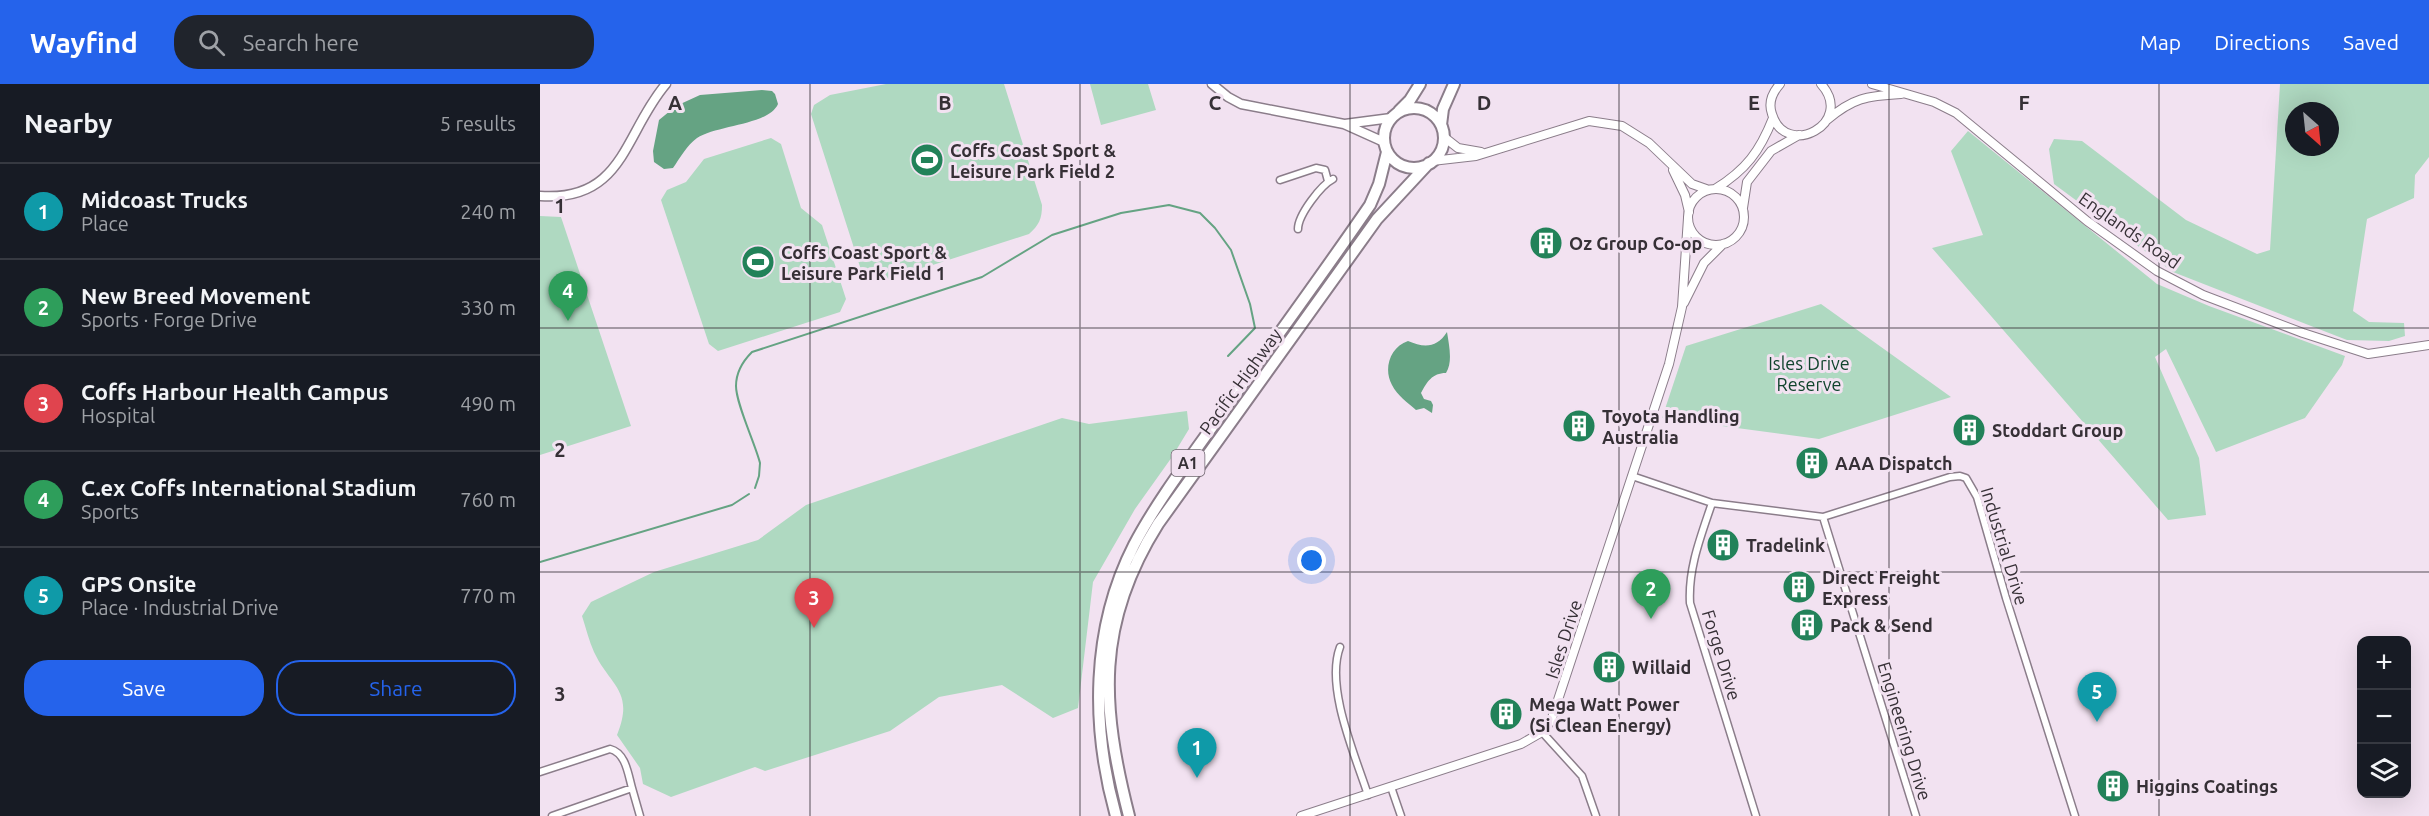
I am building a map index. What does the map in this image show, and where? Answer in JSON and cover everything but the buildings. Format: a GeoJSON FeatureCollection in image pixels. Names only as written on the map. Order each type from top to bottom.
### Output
{"type":"FeatureCollection","features":[{"type":"Feature","properties":{"kind":"highway","name":"A1"},"geometry":{"type":"LineString","coordinates":[[1385,147],[1384,132],[1394,116],[1410,100],[1419,84]]}},
{"type":"Feature","properties":{"kind":"highway"},"geometry":{"type":"LineString","coordinates":[[1441,125],[1443,109],[1454,84]]}},
{"type":"Feature","properties":{"kind":"highway"},"geometry":{"type":"LineString","coordinates":[[1394,116],[1406,109],[1416,108],[1435,116],[1441,125],[1444,137]]}},
{"type":"Feature","properties":{"kind":"highway","name":"A1"},"geometry":{"type":"LineString","coordinates":[[1431,162],[1443,147],[1444,137]]}},
{"type":"Feature","properties":{"kind":"highway"},"geometry":{"type":"LineString","coordinates":[[1385,147],[1402,166],[1412,168],[1431,162]]}},
{"type":"Feature","properties":{"kind":"highway","name":"Pacific Highway"},"geometry":{"type":"LineString","coordinates":[[1115,814],[1103,747],[1099,711],[1099,674],[1104,632],[1113,597],[1127,559],[1145,526],[1197,448],[1370,205],[1379,184],[1385,147]]}},
{"type":"Feature","properties":{"kind":"highway","name":"Pacific Highway"},"geometry":{"type":"LineString","coordinates":[[1129,816],[1110,728],[1109,670],[1112,638],[1121,601],[1139,557],[1158,524],[1377,219],[1431,162]]}},
{"type":"Feature","properties":{"kind":"main road"},"geometry":{"type":"LineString","coordinates":[[540,196],[572,195],[602,180],[628,149],[646,112],[665,84]]}},
{"type":"Feature","properties":{"kind":"main road"},"geometry":{"type":"LineString","coordinates":[[1212,84],[1241,104],[1344,124],[1385,147]]}},
{"type":"Feature","properties":{"kind":"main road"},"geometry":{"type":"LineString","coordinates":[[1344,124],[1394,116]]}},
{"type":"Feature","properties":{"kind":"street"},"geometry":{"type":"LineString","coordinates":[[1682,307],[1688,215],[1695,198],[1735,177],[1762,145],[1773,118],[1771,102],[1780,84]]}},
{"type":"Feature","properties":{"kind":"street"},"geometry":{"type":"LineString","coordinates":[[1821,84],[1828,93],[1830,104],[1827,120]]}},
{"type":"Feature","properties":{"kind":"street","name":"Englands Road"},"geometry":{"type":"LineString","coordinates":[[1872,84],[1908,93],[1956,113],[2086,221],[2157,271],[2204,295],[2303,333],[2368,354],[2429,345]]}},
{"type":"Feature","properties":{"kind":"street","name":"Englands Road"},"geometry":{"type":"LineString","coordinates":[[1682,307],[1704,263],[1723,244],[1733,240],[1741,231],[1747,182],[1771,151],[1799,135],[1814,132],[1846,104],[1872,95],[1908,93]]}},
{"type":"Feature","properties":{"kind":"street"},"geometry":{"type":"LineString","coordinates":[[1773,118],[1784,130],[1799,135]]}},
{"type":"Feature","properties":{"kind":"street"},"geometry":{"type":"LineString","coordinates":[[1431,162],[1467,158],[1589,121],[1622,126],[1649,142],[1692,184],[1711,190],[1724,190],[1734,195],[1743,209]]}},
{"type":"Feature","properties":{"kind":"street"},"geometry":{"type":"LineString","coordinates":[[1444,137],[1458,148],[1467,151],[1488,151]]}},
{"type":"Feature","properties":{"kind":"street"},"geometry":{"type":"LineString","coordinates":[[1670,164],[1682,187],[1693,234],[1701,241],[1712,245],[1723,244]]}},
{"type":"Feature","properties":{"kind":"street"},"geometry":{"type":"LineString","coordinates":[[1280,180],[1316,168],[1325,170],[1331,180],[1300,218],[1298,229]]}},
{"type":"Feature","properties":{"kind":"street","name":"Isles Drive"},"geometry":{"type":"LineString","coordinates":[[1542,732],[1556,709],[1669,364],[1682,307]]}},
{"type":"Feature","properties":{"kind":"street","name":"Industrial Drive"},"geometry":{"type":"LineString","coordinates":[[1632,476],[1713,503],[1823,517],[1950,477],[1966,478],[1977,497],[2006,598],[2075,816]]}},
{"type":"Feature","properties":{"kind":"street","name":"Forge Drive"},"geometry":{"type":"LineString","coordinates":[[1713,503],[1696,550],[1689,581],[1690,603],[1756,816]]}},
{"type":"Feature","properties":{"kind":"street","name":"Engineering Drive"},"geometry":{"type":"LineString","coordinates":[[1823,517],[1916,816]]}},
{"type":"Feature","properties":{"kind":"street"},"geometry":{"type":"LineString","coordinates":[[1340,646],[1335,660],[1342,717],[1368,795]]}},
{"type":"Feature","properties":{"kind":"street"},"geometry":{"type":"LineString","coordinates":[[1301,816],[1521,744],[1542,732],[1582,776],[1596,816]]}},
{"type":"Feature","properties":{"kind":"street"},"geometry":{"type":"LineString","coordinates":[[540,772],[610,749],[618,751],[622,756],[640,816]]}},
{"type":"Feature","properties":{"kind":"street"},"geometry":{"type":"LineString","coordinates":[[552,816],[632,788]]}},
{"type":"Feature","properties":{"kind":"street"},"geometry":{"type":"LineString","coordinates":[[1391,788],[1401,816]]}},
{"type":"Feature","properties":{"kind":"green space","name":"Coffs Coast Sport & Leisure Park Field 2"},"geometry":{"type":"Polygon","coordinates":[[[886,84],[1004,84],[1042,205],[1038,225],[1029,234],[883,281],[871,279],[862,273],[811,114],[814,105],[830,95],[886,84]]]}},
{"type":"Feature","properties":{"kind":"green space"},"geometry":{"type":"Polygon","coordinates":[[[1090,84],[1148,84],[1156,110],[1101,125],[1090,84]]]}},
{"type":"Feature","properties":{"kind":"green space"},"geometry":{"type":"Polygon","coordinates":[[[2280,84],[2429,84],[2429,157],[2415,175],[2414,198],[2367,219],[2353,311],[2369,322],[2404,323],[2405,336],[2389,341],[2347,340],[2173,272],[2054,184],[2049,149],[2054,139],[2082,141],[2186,220],[2257,254],[2270,250],[2280,84]]]}},
{"type":"Feature","properties":{"kind":"green space"},"geometry":{"type":"Polygon","coordinates":[[[1968,131],[2157,284],[2209,306],[2345,356],[2342,365],[2305,418],[2216,452],[2166,349],[2155,357],[2199,458],[2206,515],[2168,520],[1932,248],[1983,235],[1951,151],[1968,131]]]}},
{"type":"Feature","properties":{"kind":"green space","name":"Coffs Coast Sport & Leisure Park Field 1"},"geometry":{"type":"Polygon","coordinates":[[[771,138],[781,144],[801,208],[822,225],[846,299],[840,312],[718,351],[709,344],[661,200],[667,190],[686,182],[704,159],[771,138]]]}},
{"type":"Feature","properties":{"kind":"green space"},"geometry":{"type":"Polygon","coordinates":[[[540,216],[561,217],[631,426],[540,455],[540,216]]]}},
{"type":"Feature","properties":{"kind":"green space","name":"Isles Drive Reserve"},"geometry":{"type":"Polygon","coordinates":[[[1821,304],[1951,397],[1819,439],[1662,418],[1686,346],[1821,304]]]}},
{"type":"Feature","properties":{"kind":"green space"},"geometry":{"type":"Polygon","coordinates":[[[1187,411],[1189,429],[1135,509],[1093,582],[1078,708],[1053,718],[1002,685],[939,697],[890,731],[765,771],[755,767],[671,797],[643,784],[640,768],[617,735],[622,720],[622,698],[594,652],[582,616],[591,602],[654,572],[758,540],[806,505],[1062,418],[1089,424],[1187,411]]]}},
{"type":"Feature","properties":{"kind":"shaded area"},"geometry":{"type":"Polygon","coordinates":[[[772,91],[775,94],[778,104],[773,111],[754,121],[717,130],[697,138],[673,168],[664,169],[654,162],[653,151],[659,120],[676,106],[700,95],[772,91]]]}},
{"type":"Feature","properties":{"kind":"shaded area"},"geometry":{"type":"Polygon","coordinates":[[[1447,332],[1450,353],[1448,369],[1446,373],[1430,379],[1421,393],[1424,399],[1431,401],[1432,413],[1424,408],[1416,410],[1392,385],[1388,372],[1390,359],[1397,348],[1408,341],[1419,345],[1430,345],[1439,341],[1447,332]]]}},
{"type":"Feature","properties":{"kind":"waterway"},"geometry":{"type":"LineString","coordinates":[[755,488],[760,463],[739,403],[736,386],[741,367],[752,352],[982,277],[1052,235],[1121,213],[1169,205],[1200,213],[1215,228],[1231,250],[1250,304],[1255,328],[1228,356]]}},
{"type":"Feature","properties":{"kind":"waterway"},"geometry":{"type":"LineString","coordinates":[[540,562],[732,505],[749,494]]}},
{"type":"Feature","properties":{"kind":"place","name":"Coffs Coast Sport & Leisure Park Field 2"},"geometry":{"type":"Point","coordinates":[927,160]}},
{"type":"Feature","properties":{"kind":"place","name":"Oz Group Co-op"},"geometry":{"type":"Point","coordinates":[1546,243]}},
{"type":"Feature","properties":{"kind":"place","name":"Coffs Coast Sport & Leisure Park Field 1"},"geometry":{"type":"Point","coordinates":[758,262]}},
{"type":"Feature","properties":{"kind":"place","name":"C.ex Coffs International Stadium"},"geometry":{"type":"Point","coordinates":[568,321]}},
{"type":"Feature","properties":{"kind":"place","name":"Toyota Handling Australia"},"geometry":{"type":"Point","coordinates":[1579,426]}},
{"type":"Feature","properties":{"kind":"place","name":"Stoddart Group"},"geometry":{"type":"Point","coordinates":[1969,430]}},
{"type":"Feature","properties":{"kind":"place","name":"AAA Dispatch"},"geometry":{"type":"Point","coordinates":[1812,463]}},
{"type":"Feature","properties":{"kind":"place","name":"Tradelink"},"geometry":{"type":"Point","coordinates":[1723,545]}},
{"type":"Feature","properties":{"kind":"place","name":"Direct Freight Express"},"geometry":{"type":"Point","coordinates":[1799,587]}},
{"type":"Feature","properties":{"kind":"place","name":"New Breed Movement"},"geometry":{"type":"Point","coordinates":[1651,619]}},
{"type":"Feature","properties":{"kind":"place","name":"Pack & Send"},"geometry":{"type":"Point","coordinates":[1807,625]}},
{"type":"Feature","properties":{"kind":"place","name":"Coffs Harbour Health Campus"},"geometry":{"type":"Point","coordinates":[814,628]}},
{"type":"Feature","properties":{"kind":"place","name":"Willaid"},"geometry":{"type":"Point","coordinates":[1609,667]}},
{"type":"Feature","properties":{"kind":"place","name":"Mega Watt Power (Si Clean Energy)"},"geometry":{"type":"Point","coordinates":[1506,714]}},
{"type":"Feature","properties":{"kind":"place","name":"GPS Onsite"},"geometry":{"type":"Point","coordinates":[2097,722]}},
{"type":"Feature","properties":{"kind":"place","name":"Midcoast Trucks"},"geometry":{"type":"Point","coordinates":[1197,778]}},
{"type":"Feature","properties":{"kind":"place","name":"Higgins Coatings"},"geometry":{"type":"Point","coordinates":[2113,786]}}]}
